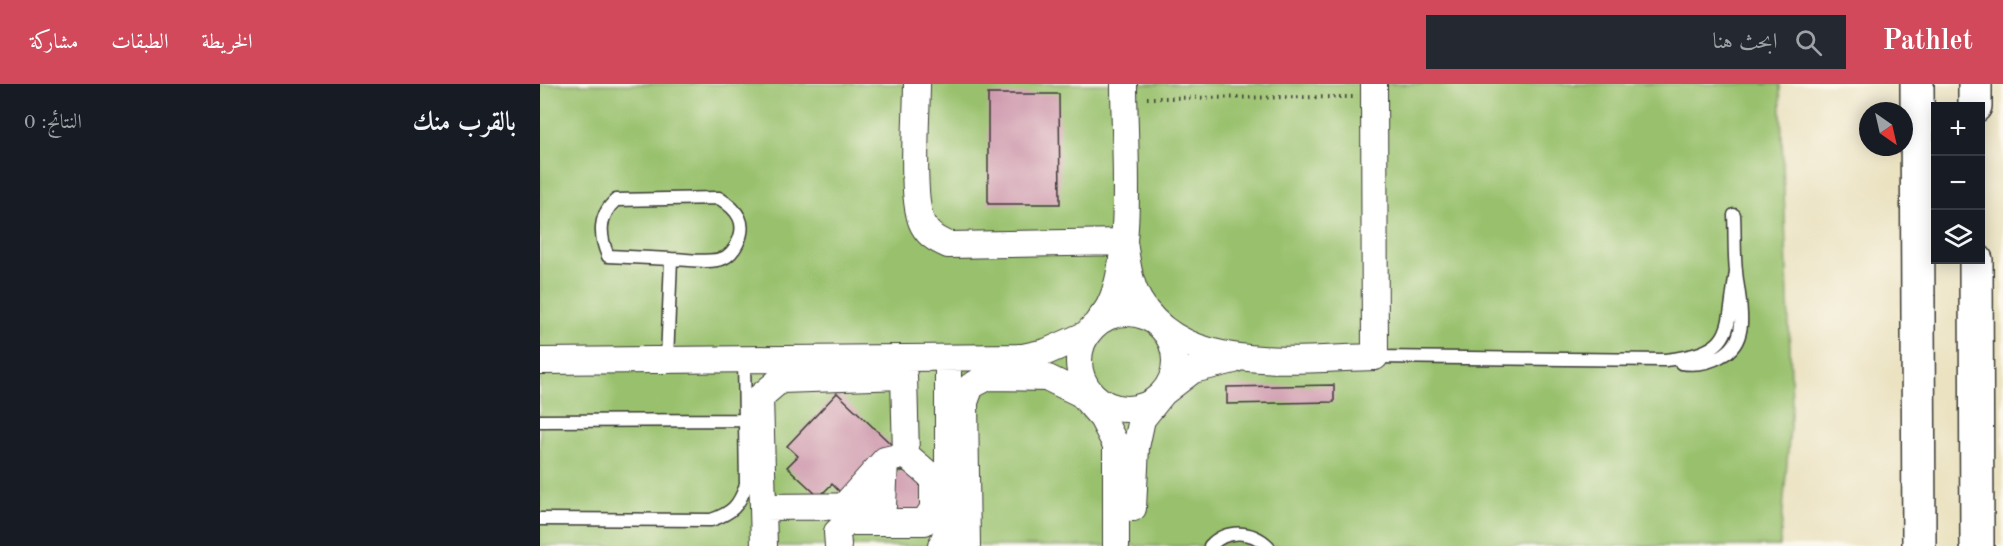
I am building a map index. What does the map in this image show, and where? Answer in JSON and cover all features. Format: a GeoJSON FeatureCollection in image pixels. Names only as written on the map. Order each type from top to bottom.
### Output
{"type":"FeatureCollection","features":[{"type":"Feature","properties":{"kind":"street"},"geometry":{"type":"LineString","coordinates":[[917,84],[917,201],[921,223],[932,237],[948,245],[1124,242]]}},
{"type":"Feature","properties":{"kind":"street"},"geometry":{"type":"LineString","coordinates":[[1917,84],[1919,546]]}},
{"type":"Feature","properties":{"kind":"street"},"geometry":{"type":"LineString","coordinates":[[1975,84],[1976,102]]}},
{"type":"Feature","properties":{"kind":"street"},"geometry":{"type":"LineString","coordinates":[[540,361],[1023,357],[1067,344],[1112,315],[1128,312],[1144,315],[1190,345],[1215,354],[1244,358],[1376,357],[1374,90]]}},
{"type":"Feature","properties":{"kind":"street"},"geometry":{"type":"LineString","coordinates":[[1124,91],[1124,242],[1129,275],[1139,300],[1168,335],[1175,349],[1176,365],[1172,380],[1142,419],[1133,478],[1133,546]]}},
{"type":"Feature","properties":{"kind":"street"},"geometry":{"type":"LineString","coordinates":[[1124,242],[1113,296],[1081,347],[1079,362],[1082,377],[1119,426],[1133,478]]}},
{"type":"Feature","properties":{"kind":"street"},"geometry":{"type":"LineString","coordinates":[[1976,264],[1977,546]]}},
{"type":"Feature","properties":{"kind":"street"},"geometry":{"type":"LineString","coordinates":[[1023,357],[1055,367],[1095,395],[1119,408],[1140,407],[1163,393],[1192,370],[1244,358]]}},
{"type":"Feature","properties":{"kind":"street"},"geometry":{"type":"LineString","coordinates":[[941,546],[948,530],[948,358]]}},
{"type":"Feature","properties":{"kind":"street"},"geometry":{"type":"LineString","coordinates":[[763,507],[883,506],[895,458],[904,376],[780,380],[760,397],[764,546]]}},
{"type":"Feature","properties":{"kind":"street"},"geometry":{"type":"LineString","coordinates":[[967,546],[964,402],[971,386],[988,377],[1048,378],[1081,394],[1102,418],[1116,445],[1116,546]]}},
{"type":"Feature","properties":{"kind":"street"},"geometry":{"type":"LineString","coordinates":[[838,546],[837,532],[848,522],[924,522],[933,509],[933,478],[895,458]]}},
{"type":"Feature","properties":{"kind":"lane"},"geometry":{"type":"LineString","coordinates":[[719,198],[732,206],[742,219],[742,234],[732,252],[723,259],[671,259],[608,256],[601,235],[602,220],[607,208],[616,200],[719,198]]}},
{"type":"Feature","properties":{"kind":"lane"},"geometry":{"type":"LineString","coordinates":[[1376,357],[1665,360],[1708,351],[1724,339],[1729,325],[1736,272],[1734,215]]}},
{"type":"Feature","properties":{"kind":"lane"},"geometry":{"type":"LineString","coordinates":[[666,360],[671,259]]}},
{"type":"Feature","properties":{"kind":"lane"},"geometry":{"type":"LineString","coordinates":[[540,519],[711,520],[729,514],[740,502],[746,485],[744,359]]}},
{"type":"Feature","properties":{"kind":"lane"},"geometry":{"type":"LineString","coordinates":[[540,420],[745,420]]}},
{"type":"Feature","properties":{"kind":"lane"},"geometry":{"type":"LineString","coordinates":[[1210,546],[1222,537],[1242,534],[1254,536],[1268,546]]}},
{"type":"Feature","properties":{"kind":"path"},"geometry":{"type":"LineString","coordinates":[[1124,91],[1374,90]]}},
{"type":"Feature","properties":{"kind":"green space"},"geometry":{"type":"Polygon","coordinates":[[[540,84],[1780,84],[1792,403],[1780,546],[540,546],[540,84]]]}},
{"type":"Feature","properties":{"kind":"building"},"geometry":{"type":"Polygon","coordinates":[[[988,94],[1059,94],[1060,204],[988,204],[988,94]]]}},
{"type":"Feature","properties":{"kind":"building"},"geometry":{"type":"Polygon","coordinates":[[[1334,385],[1334,402],[1227,404],[1227,387],[1334,385]]]}},
{"type":"Feature","properties":{"kind":"building"},"geometry":{"type":"Polygon","coordinates":[[[837,393],[893,446],[845,497],[832,484],[819,497],[787,467],[798,456],[787,446],[837,393]]]}},
{"type":"Feature","properties":{"kind":"building"},"geometry":{"type":"Polygon","coordinates":[[[893,471],[923,471],[924,514],[894,514],[893,471]]]}}]}
